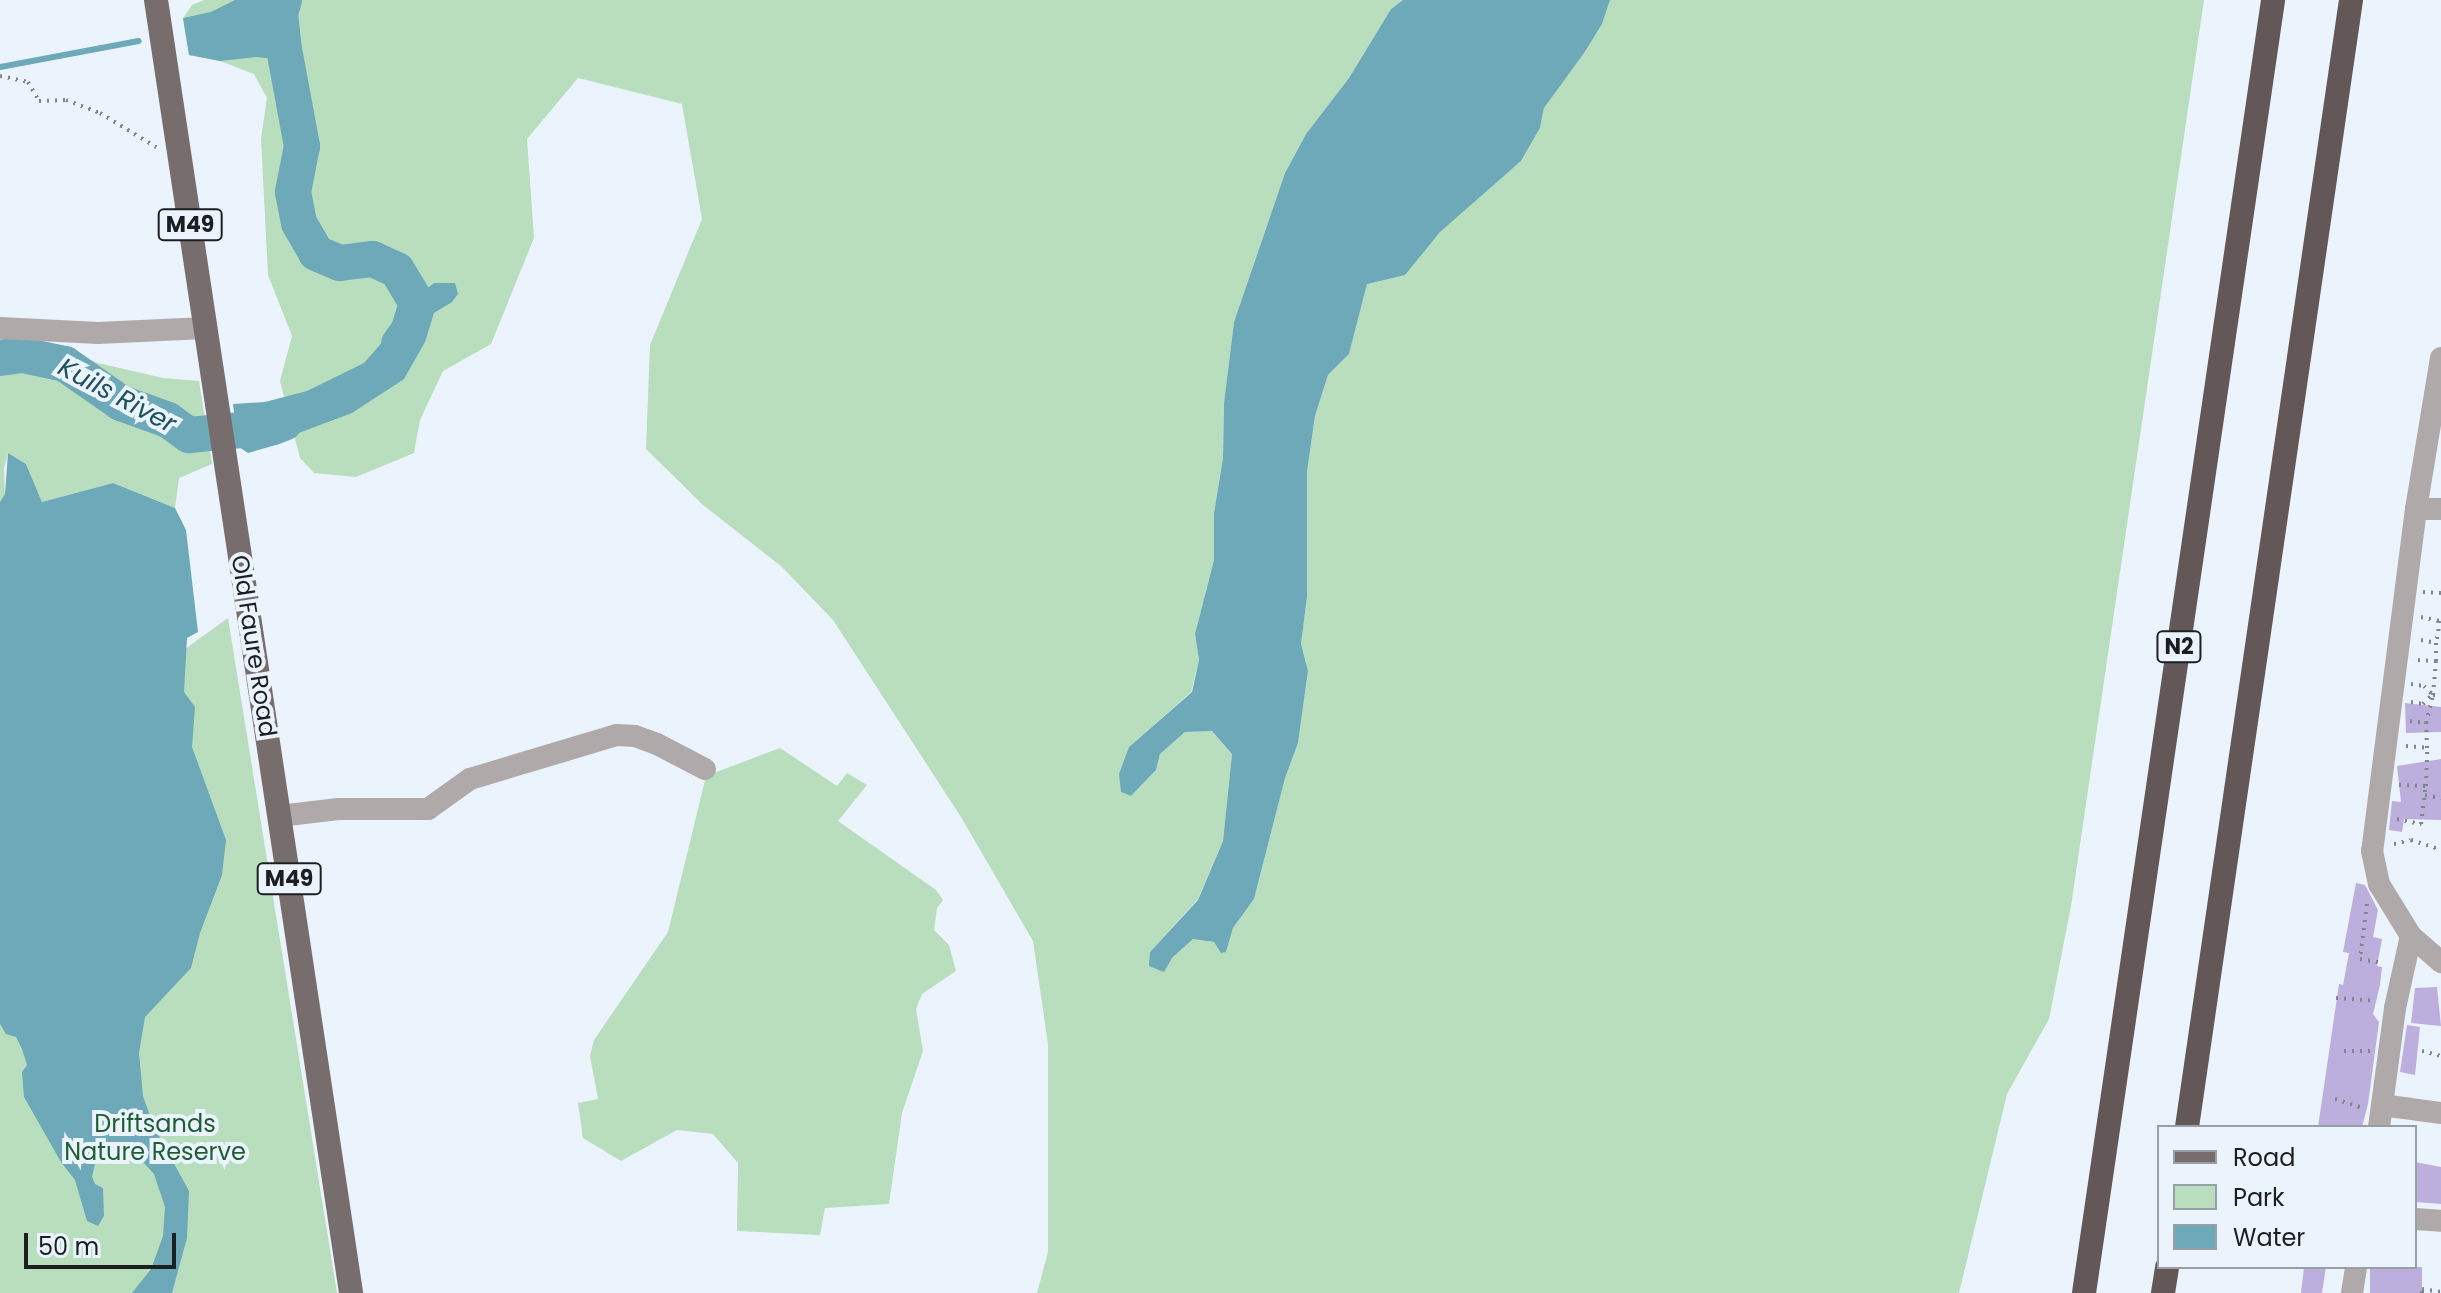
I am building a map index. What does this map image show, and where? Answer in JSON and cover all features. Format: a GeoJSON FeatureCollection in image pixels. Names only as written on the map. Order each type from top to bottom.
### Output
{"type":"FeatureCollection","features":[{"type":"Feature","properties":{"kind":"highway","name":"N2"},"geometry":{"type":"LineString","coordinates":[[2084,1293],[2273,0]]}},
{"type":"Feature","properties":{"kind":"highway"},"geometry":{"type":"LineString","coordinates":[[2187,1125],[2351,0]]}},
{"type":"Feature","properties":{"kind":"highway"},"geometry":{"type":"LineString","coordinates":[[2163,1293],[2167,1269]]}},
{"type":"Feature","properties":{"kind":"main road","name":"Old Faure Road"},"geometry":{"type":"LineString","coordinates":[[157,7],[351,1293]]}},
{"type":"Feature","properties":{"kind":"street"},"geometry":{"type":"LineString","coordinates":[[0,328],[98,333],[205,328]]}},
{"type":"Feature","properties":{"kind":"street"},"geometry":{"type":"LineString","coordinates":[[2441,358],[2416,509],[2372,851],[2379,884],[2411,936],[2441,962]]}},
{"type":"Feature","properties":{"kind":"street"},"geometry":{"type":"LineString","coordinates":[[2416,509],[2441,509]]}},
{"type":"Feature","properties":{"kind":"street"},"geometry":{"type":"LineString","coordinates":[[279,816],[339,809],[428,809],[470,779],[617,735],[635,736],[657,744],[705,769]]}},
{"type":"Feature","properties":{"kind":"street"},"geometry":{"type":"LineString","coordinates":[[2411,936],[2395,1008],[2381,1115],[2441,1113]]}},
{"type":"Feature","properties":{"kind":"street"},"geometry":{"type":"LineString","coordinates":[[2417,1219],[2441,1221]]}},
{"type":"Feature","properties":{"kind":"street"},"geometry":{"type":"LineString","coordinates":[[2352,1293],[2356,1269]]}},
{"type":"Feature","properties":{"kind":"path"},"geometry":{"type":"LineString","coordinates":[[0,76],[28,82],[39,101],[66,100],[100,113],[140,135],[180,165]]}},
{"type":"Feature","properties":{"kind":"path"},"geometry":{"type":"LineString","coordinates":[[2377,816],[2421,824],[2425,795],[2426,723],[2438,673],[2436,643],[2441,620],[2403,613]]}},
{"type":"Feature","properties":{"kind":"path"},"geometry":{"type":"LineString","coordinates":[[2400,637],[2436,643]]}},
{"type":"Feature","properties":{"kind":"path"},"geometry":{"type":"LineString","coordinates":[[2397,660],[2436,661]]}},
{"type":"Feature","properties":{"kind":"path"},"geometry":{"type":"LineString","coordinates":[[2394,682],[2424,686],[2433,695],[2441,696]]}},
{"type":"Feature","properties":{"kind":"path"},"geometry":{"type":"LineString","coordinates":[[2390,718],[2426,723]]}},
{"type":"Feature","properties":{"kind":"path"},"geometry":{"type":"LineString","coordinates":[[2386,745],[2427,748]]}},
{"type":"Feature","properties":{"kind":"path"},"geometry":{"type":"LineString","coordinates":[[2381,784],[2426,786]]}},
{"type":"Feature","properties":{"kind":"path"},"geometry":{"type":"LineString","coordinates":[[2425,795],[2441,798]]}},
{"type":"Feature","properties":{"kind":"path"},"geometry":{"type":"LineString","coordinates":[[2372,851],[2411,840],[2441,850]]}},
{"type":"Feature","properties":{"kind":"path"},"geometry":{"type":"LineString","coordinates":[[2367,903],[2360,959],[2405,964]]}},
{"type":"Feature","properties":{"kind":"path"},"geometry":{"type":"LineString","coordinates":[[2336,998],[2372,1004],[2378,1001],[2395,1008]]}},
{"type":"Feature","properties":{"kind":"path"},"geometry":{"type":"LineString","coordinates":[[2422,1051],[2439,1052],[2441,1056]]}},
{"type":"Feature","properties":{"kind":"path"},"geometry":{"type":"LineString","coordinates":[[2335,1099],[2342,1105],[2381,1115]]}},
{"type":"Feature","properties":{"kind":"path"},"geometry":{"type":"LineString","coordinates":[[2422,1293],[2422,1289],[2441,1292]]}},
{"type":"Feature","properties":{"kind":"green space"},"geometry":{"type":"Polygon","coordinates":[[[204,0],[1403,0],[1391,9],[1349,78],[1306,134],[1285,173],[1234,322],[1224,403],[1223,458],[1214,513],[1214,560],[1195,634],[1199,660],[1191,692],[1129,747],[1131,796],[1156,770],[1160,754],[1185,732],[1212,731],[1232,754],[1223,841],[1198,899],[1150,952],[1172,958],[1193,939],[1214,942],[1221,952],[1226,952],[1233,928],[1254,899],[1285,777],[1298,743],[1308,672],[1301,644],[1307,597],[1307,472],[1315,416],[1328,375],[1349,354],[1367,283],[1384,279],[1521,161],[1540,128],[1544,108],[1602,24],[1610,0],[2204,0],[2071,906],[2049,1019],[2007,1094],[1959,1293],[1037,1293],[1048,1252],[1048,1044],[1033,941],[961,817],[833,620],[782,567],[703,505],[646,449],[650,345],[702,219],[682,104],[578,78],[527,139],[534,238],[491,344],[443,371],[420,420],[414,453],[356,477],[314,473],[300,458],[280,381],[292,336],[268,275],[261,139],[267,98],[254,74],[220,61],[189,55],[183,18],[192,5],[204,0]]]}},
{"type":"Feature","properties":{"kind":"green space"},"geometry":{"type":"Polygon","coordinates":[[[0,339],[51,343],[98,363],[163,378],[199,381],[212,464],[179,478],[175,508],[113,483],[42,502],[26,464],[8,453],[4,468],[5,494],[0,502],[0,339]]]}},
{"type":"Feature","properties":{"kind":"green space","name":"Driftsands Nature Reserve"},"geometry":{"type":"Polygon","coordinates":[[[228,618],[337,1293],[0,1293],[0,783],[228,618]]]}},
{"type":"Feature","properties":{"kind":"green space"},"geometry":{"type":"Polygon","coordinates":[[[780,748],[837,786],[847,773],[867,785],[838,821],[936,890],[943,900],[937,908],[934,930],[949,945],[956,971],[922,994],[916,1009],[923,1051],[902,1113],[889,1204],[825,1208],[820,1235],[737,1231],[738,1163],[713,1134],[677,1130],[621,1161],[583,1138],[578,1103],[598,1099],[590,1056],[594,1040],[668,932],[706,776],[780,748]]]}},
{"type":"Feature","properties":{"kind":"water"},"geometry":{"type":"Polygon","coordinates":[[[235,0],[300,0],[293,25],[311,110],[303,124],[289,125],[274,59],[257,57],[220,61],[189,55],[183,18],[211,12],[235,0]]]}},
{"type":"Feature","properties":{"kind":"water"},"geometry":{"type":"Polygon","coordinates":[[[1403,0],[1610,0],[1602,24],[1544,108],[1540,128],[1521,161],[1440,232],[1405,275],[1367,284],[1349,354],[1328,375],[1315,416],[1307,472],[1307,597],[1301,644],[1308,671],[1298,743],[1285,778],[1254,899],[1233,928],[1226,952],[1221,953],[1214,942],[1193,939],[1172,958],[1164,972],[1149,966],[1150,952],[1198,900],[1223,841],[1232,754],[1212,731],[1185,732],[1160,754],[1156,770],[1131,796],[1121,792],[1119,774],[1129,747],[1192,692],[1199,660],[1195,634],[1214,560],[1214,513],[1223,458],[1224,403],[1234,322],[1285,173],[1306,134],[1349,78],[1391,9],[1403,0]]]}},
{"type":"Feature","properties":{"kind":"water"},"geometry":{"type":"Polygon","coordinates":[[[434,283],[455,283],[458,294],[452,302],[434,313],[425,342],[404,379],[352,413],[288,437],[279,444],[248,453],[239,447],[233,404],[265,402],[307,391],[364,363],[393,330],[400,310],[434,283]]]}},
{"type":"Feature","properties":{"kind":"water"},"geometry":{"type":"Polygon","coordinates":[[[8,453],[26,464],[42,502],[113,483],[175,508],[186,530],[198,632],[187,638],[184,692],[195,707],[192,747],[226,840],[222,875],[200,933],[191,968],[145,1017],[139,1053],[143,1096],[154,1127],[189,1191],[187,1238],[172,1293],[132,1293],[151,1269],[163,1236],[165,1207],[154,1174],[125,1142],[112,1145],[96,1159],[92,1177],[95,1184],[103,1188],[104,1216],[98,1226],[87,1221],[75,1180],[61,1162],[24,1097],[22,1072],[27,1065],[22,1049],[16,1037],[6,1034],[0,1024],[0,502],[5,494],[8,453]]]}},
{"type":"Feature","properties":{"kind":"building"},"geometry":{"type":"Polygon","coordinates":[[[2405,703],[2441,707],[2441,732],[2406,733],[2405,703]]]}},
{"type":"Feature","properties":{"kind":"building"},"geometry":{"type":"Polygon","coordinates":[[[2441,759],[2441,820],[2404,819],[2402,832],[2389,830],[2392,801],[2401,802],[2397,766],[2441,759]]]}},
{"type":"Feature","properties":{"kind":"building"},"geometry":{"type":"Polygon","coordinates":[[[2356,883],[2365,885],[2378,910],[2373,937],[2382,939],[2377,966],[2382,967],[2380,985],[2373,1014],[2379,1022],[2368,1104],[2363,1125],[2318,1125],[2339,984],[2343,985],[2349,953],[2343,952],[2356,883]]]}},
{"type":"Feature","properties":{"kind":"building"},"geometry":{"type":"Polygon","coordinates":[[[2437,987],[2441,1026],[2411,1023],[2415,988],[2437,987]]]}},
{"type":"Feature","properties":{"kind":"building"},"geometry":{"type":"Polygon","coordinates":[[[2407,1025],[2420,1027],[2415,1075],[2400,1072],[2407,1025]]]}},
{"type":"Feature","properties":{"kind":"building"},"geometry":{"type":"Polygon","coordinates":[[[2417,1162],[2441,1167],[2441,1204],[2417,1202],[2417,1162]]]}},
{"type":"Feature","properties":{"kind":"building"},"geometry":{"type":"Polygon","coordinates":[[[2422,1267],[2422,1293],[2370,1293],[2370,1269],[2422,1267]]]}},
{"type":"Feature","properties":{"kind":"building"},"geometry":{"type":"Polygon","coordinates":[[[2304,1269],[2326,1269],[2322,1293],[2301,1293],[2304,1269]]]}},
{"type":"Feature","properties":{"kind":"waterway","name":"Kuils River"},"geometry":{"type":"LineString","coordinates":[[284,0],[280,13],[284,49],[302,146],[293,192],[299,223],[316,253],[340,263],[373,259],[397,270],[417,303],[409,330],[399,344]]}},
{"type":"Feature","properties":{"kind":"waterway"},"geometry":{"type":"LineString","coordinates":[[0,67],[139,41]]}},
{"type":"Feature","properties":{"kind":"waterway","name":"Kuils River"},"geometry":{"type":"LineString","coordinates":[[0,358],[22,355],[65,364],[121,403],[168,420],[189,435],[273,427],[284,423]]}}]}
